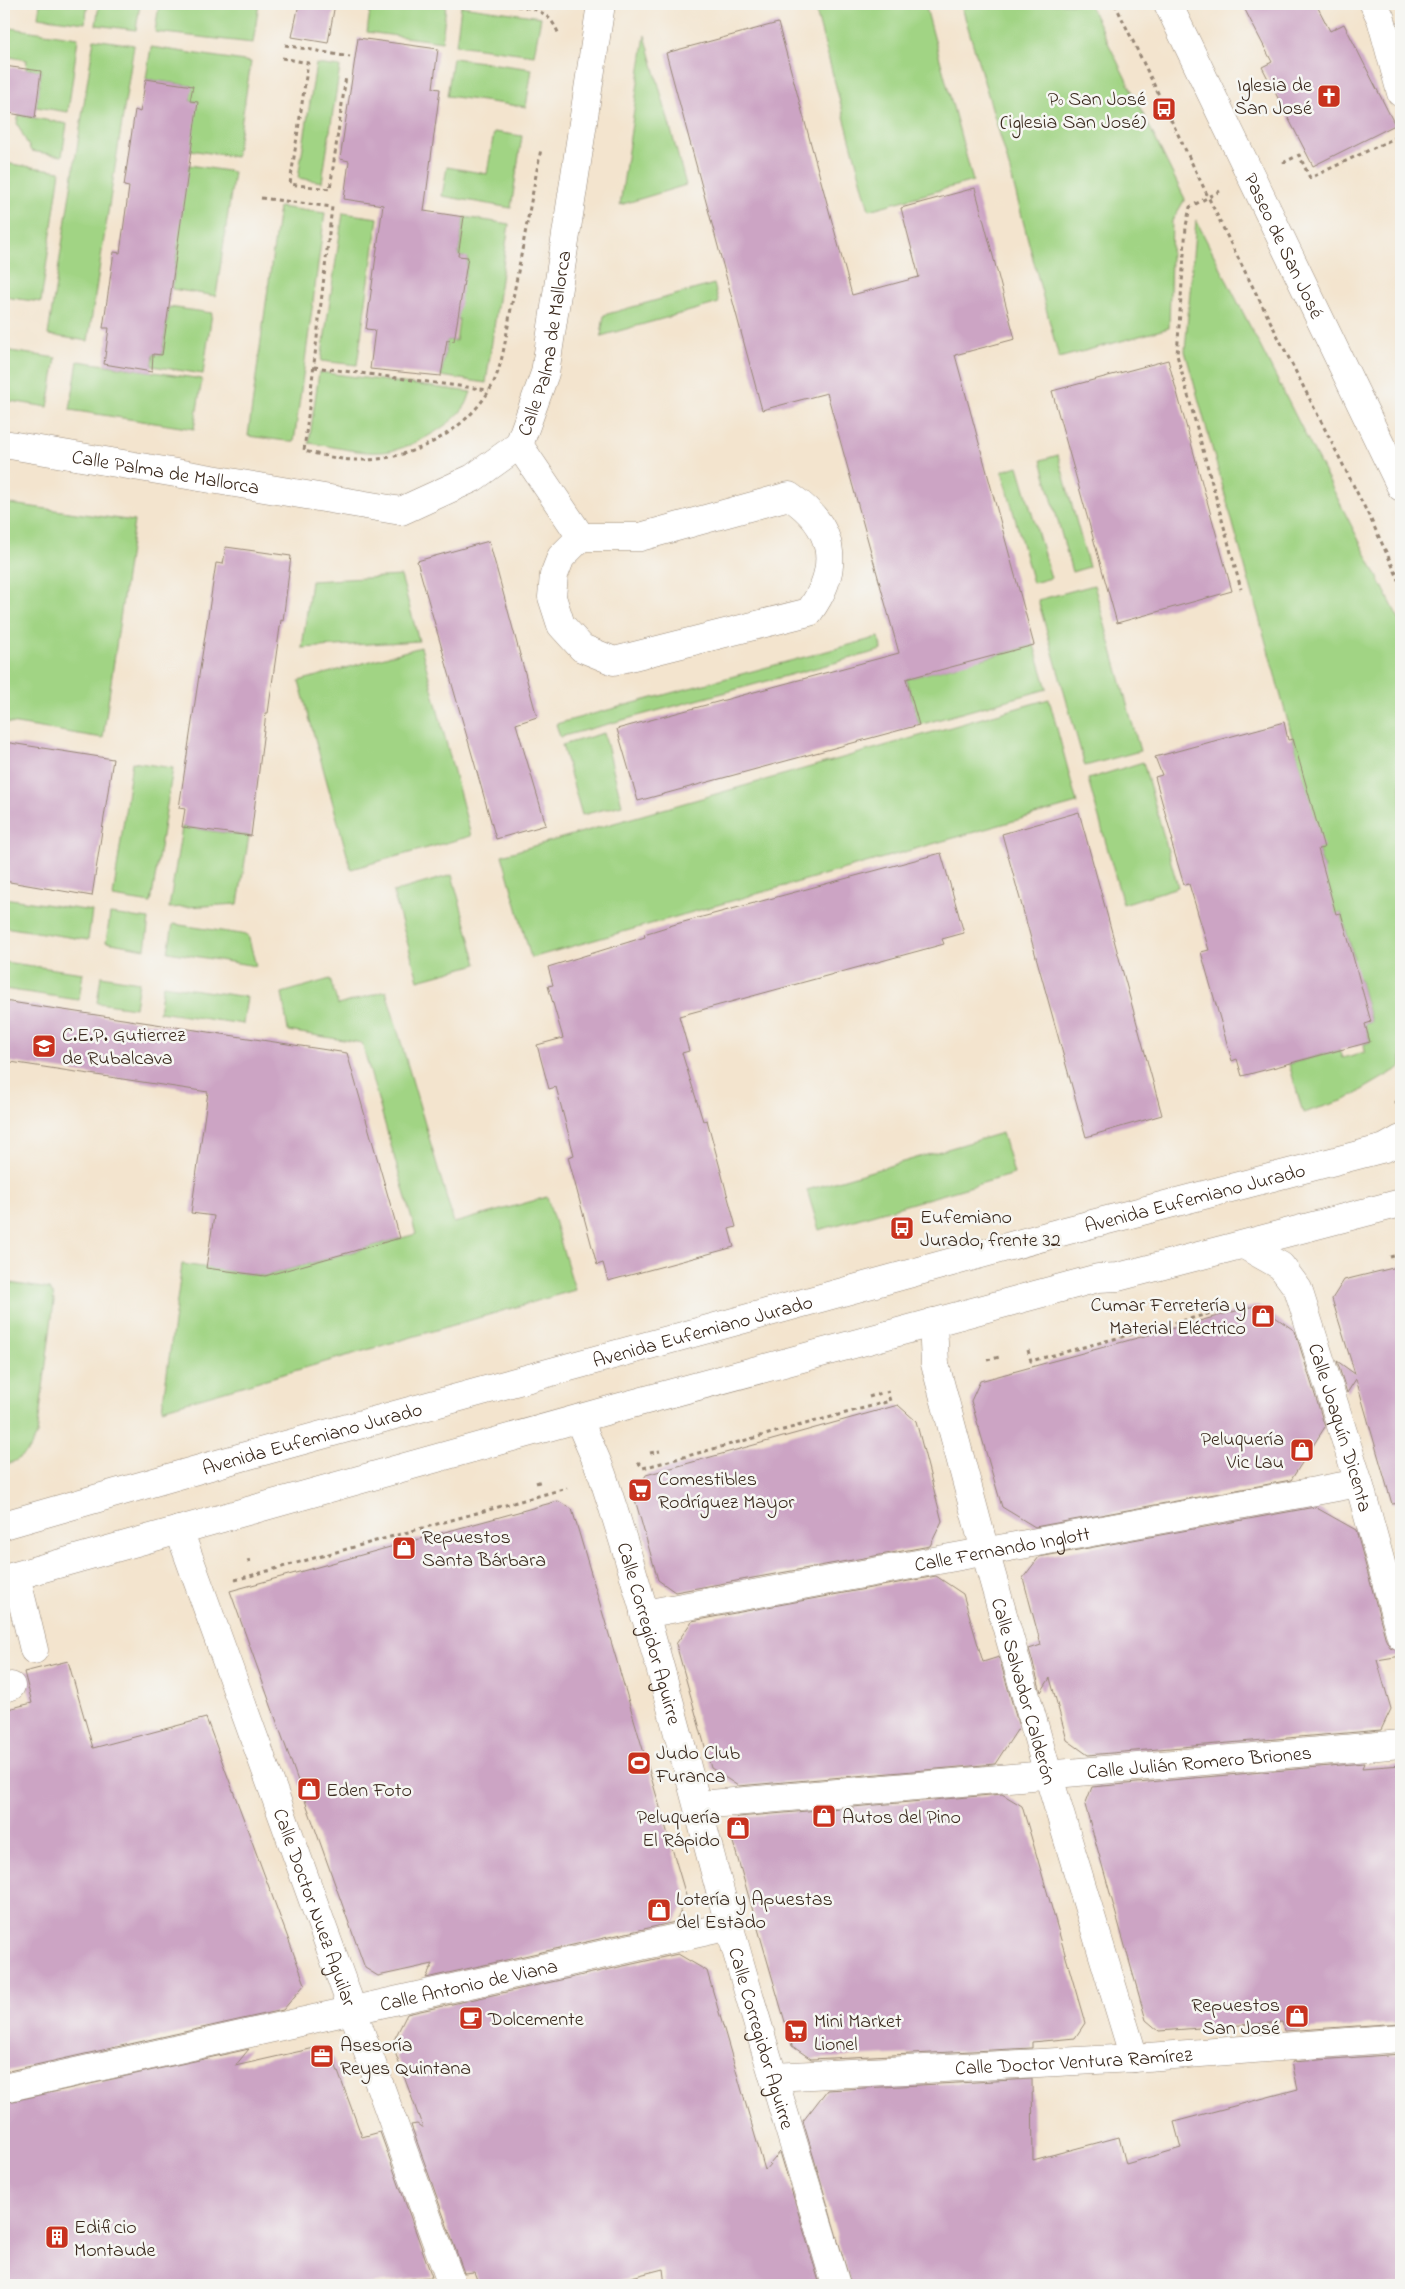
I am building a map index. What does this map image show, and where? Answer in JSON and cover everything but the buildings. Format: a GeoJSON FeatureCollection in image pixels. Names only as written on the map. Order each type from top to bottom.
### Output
{"type":"FeatureCollection","features":[{"type":"Feature","properties":{"kind":"street","name":"Calle Palma de Mallorca"},"geometry":{"type":"LineString","coordinates":[[4,444],[400,510],[473,478],[519,445],[545,373],[602,4]]}},
{"type":"Feature","properties":{"kind":"street","name":"Paseo de San José"},"geometry":{"type":"LineString","coordinates":[[1168,4],[1401,487]]}},
{"type":"Feature","properties":{"kind":"street"},"geometry":{"type":"LineString","coordinates":[[1374,4],[1381,19],[1401,93]]}},
{"type":"Feature","properties":{"kind":"street"},"geometry":{"type":"LineString","coordinates":[[519,445],[580,537]]}},
{"type":"Feature","properties":{"kind":"street"},"geometry":{"type":"LineString","coordinates":[[789,496],[804,506],[822,528],[830,551],[830,570],[822,594],[809,612],[614,661],[582,648],[561,625],[552,597],[554,575],[561,557],[580,537],[640,537],[789,496]]}},
{"type":"Feature","properties":{"kind":"street","name":"Avenida Eufemiano Jurado"},"geometry":{"type":"LineString","coordinates":[[4,1525],[239,1457],[1065,1231],[1385,1148],[1401,1139]]}},
{"type":"Feature","properties":{"kind":"street"},"geometry":{"type":"LineString","coordinates":[[34,1650],[10,1578],[933,1322],[1098,1278],[1118,1277],[1244,1245],[1401,1203]]}},
{"type":"Feature","properties":{"kind":"street","name":"Calle Joaquín Dicenta"},"geometry":{"type":"LineString","coordinates":[[1244,1245],[1281,1266],[1298,1289],[1359,1483],[1401,1636]]}},
{"type":"Feature","properties":{"kind":"street","name":"Calle Salvador Calderón"},"geometry":{"type":"LineString","coordinates":[[933,1322],[935,1364],[985,1551],[1048,1774],[1134,2058]]}},
{"type":"Feature","properties":{"kind":"street","name":"Calle Corregidor Aguirre"},"geometry":{"type":"LineString","coordinates":[[579,1419],[588,1446],[603,1478],[644,1614],[699,1805],[730,1926],[836,2285]]}},
{"type":"Feature","properties":{"kind":"street","name":"Calle Fernando Inglott"},"geometry":{"type":"LineString","coordinates":[[644,1614],[1359,1483]]}},
{"type":"Feature","properties":{"kind":"street","name":"Calle Doctor Nuez Aguilar"},"geometry":{"type":"LineString","coordinates":[[178,1530],[452,2285]]}},
{"type":"Feature","properties":{"kind":"street","name":"Calle Julián Romero Briones"},"geometry":{"type":"LineString","coordinates":[[699,1805],[1401,1744]]}},
{"type":"Feature","properties":{"kind":"street","name":"Calle Antonio de Viana"},"geometry":{"type":"LineString","coordinates":[[4,2088],[730,1926]]}},
{"type":"Feature","properties":{"kind":"street","name":"Calle Doctor Ventura Ramírez"},"geometry":{"type":"LineString","coordinates":[[774,2077],[1134,2058],[1401,2038]]}},
{"type":"Feature","properties":{"kind":"path"},"geometry":{"type":"LineString","coordinates":[[502,4],[535,8],[554,21],[560,37]]}},
{"type":"Feature","properties":{"kind":"path"},"geometry":{"type":"LineString","coordinates":[[1114,4],[1401,584]]}},
{"type":"Feature","properties":{"kind":"path"},"geometry":{"type":"LineString","coordinates":[[284,45],[350,57]]}},
{"type":"Feature","properties":{"kind":"path"},"geometry":{"type":"LineString","coordinates":[[282,58],[308,63],[290,184],[330,189],[346,76]]}},
{"type":"Feature","properties":{"kind":"path"},"geometry":{"type":"LineString","coordinates":[[1281,164],[1299,156],[1310,178],[1401,135]]}},
{"type":"Feature","properties":{"kind":"path"},"geometry":{"type":"LineString","coordinates":[[1396,138],[1401,159]]}},
{"type":"Feature","properties":{"kind":"path"},"geometry":{"type":"LineString","coordinates":[[261,198],[332,207],[304,451],[343,459],[383,459],[410,452],[438,440],[464,420],[490,390],[503,352],[542,139]]}},
{"type":"Feature","properties":{"kind":"path"},"geometry":{"type":"LineString","coordinates":[[541,149],[579,151]]}},
{"type":"Feature","properties":{"kind":"path"},"geometry":{"type":"LineString","coordinates":[[1226,188],[1190,207],[1186,226],[1177,355],[1241,588]]}},
{"type":"Feature","properties":{"kind":"path"},"geometry":{"type":"LineString","coordinates":[[314,367],[490,390]]}},
{"type":"Feature","properties":{"kind":"path"},"geometry":{"type":"LineString","coordinates":[[1390,1257],[1401,1254]]}},
{"type":"Feature","properties":{"kind":"path"},"geometry":{"type":"LineString","coordinates":[[1028,1350],[1031,1361],[1219,1311]]}},
{"type":"Feature","properties":{"kind":"path"},"geometry":{"type":"LineString","coordinates":[[988,1360],[1000,1357]]}},
{"type":"Feature","properties":{"kind":"path"},"geometry":{"type":"LineString","coordinates":[[638,1462],[643,1468],[890,1401],[888,1391]]}},
{"type":"Feature","properties":{"kind":"path"},"geometry":{"type":"LineString","coordinates":[[869,1397],[881,1393]]}},
{"type":"Feature","properties":{"kind":"path"},"geometry":{"type":"LineString","coordinates":[[650,1453],[660,1451]]}},
{"type":"Feature","properties":{"kind":"path"},"geometry":{"type":"LineString","coordinates":[[536,1483],[542,1481]]}},
{"type":"Feature","properties":{"kind":"path"},"geometry":{"type":"LineString","coordinates":[[234,1580],[567,1488]]}},
{"type":"Feature","properties":{"kind":"path"},"geometry":{"type":"LineString","coordinates":[[248,1561],[253,1560]]}},
{"type":"Feature","properties":{"kind":"green space"},"geometry":{"type":"Polygon","coordinates":[[[40,4],[88,4],[85,23],[38,17],[40,4]]]}},
{"type":"Feature","properties":{"kind":"green space"},"geometry":{"type":"Polygon","coordinates":[[[99,4],[140,4],[136,30],[96,25],[99,4]]]}},
{"type":"Feature","properties":{"kind":"green space"},"geometry":{"type":"Polygon","coordinates":[[[159,4],[259,4],[253,43],[155,32],[159,4]]]}},
{"type":"Feature","properties":{"kind":"green space"},"geometry":{"type":"Polygon","coordinates":[[[371,4],[446,5],[442,42],[367,32],[371,4]]]}},
{"type":"Feature","properties":{"kind":"green space"},"geometry":{"type":"Polygon","coordinates":[[[814,4],[925,4],[973,181],[869,210],[814,4]]]}},
{"type":"Feature","properties":{"kind":"green space"},"geometry":{"type":"Polygon","coordinates":[[[961,4],[1089,4],[1185,199],[1172,221],[1169,328],[1059,358],[1005,152],[961,4]]]}},
{"type":"Feature","properties":{"kind":"green space"},"geometry":{"type":"Polygon","coordinates":[[[461,6],[541,17],[534,55],[456,45],[461,6]]]}},
{"type":"Feature","properties":{"kind":"green space"},"geometry":{"type":"Polygon","coordinates":[[[4,27],[78,38],[68,112],[36,107],[41,71],[26,69],[27,60],[4,56],[4,27]]]}},
{"type":"Feature","properties":{"kind":"green space"},"geometry":{"type":"Polygon","coordinates":[[[645,35],[686,185],[620,205],[645,35]]]}},
{"type":"Feature","properties":{"kind":"green space"},"geometry":{"type":"Polygon","coordinates":[[[94,39],[134,45],[88,341],[48,335],[94,39]]]}},
{"type":"Feature","properties":{"kind":"green space"},"geometry":{"type":"Polygon","coordinates":[[[151,47],[251,62],[236,157],[190,150],[197,102],[190,101],[192,86],[146,79],[151,47]]]}},
{"type":"Feature","properties":{"kind":"green space"},"geometry":{"type":"Polygon","coordinates":[[[453,58],[532,69],[526,107],[447,96],[453,58]]]}},
{"type":"Feature","properties":{"kind":"green space"},"geometry":{"type":"Polygon","coordinates":[[[316,64],[340,67],[322,182],[298,178],[316,64]]]}},
{"type":"Feature","properties":{"kind":"green space"},"geometry":{"type":"Polygon","coordinates":[[[19,115],[67,124],[62,156],[31,151],[17,123],[19,115]]]}},
{"type":"Feature","properties":{"kind":"green space"},"geometry":{"type":"Polygon","coordinates":[[[494,132],[522,136],[511,208],[442,196],[447,167],[487,174],[494,132]]]}},
{"type":"Feature","properties":{"kind":"green space"},"geometry":{"type":"Polygon","coordinates":[[[4,163],[60,171],[41,302],[4,297],[4,163]]]}},
{"type":"Feature","properties":{"kind":"green space"},"geometry":{"type":"Polygon","coordinates":[[[189,165],[234,172],[216,296],[172,289],[178,245],[171,243],[189,165]]]}},
{"type":"Feature","properties":{"kind":"green space"},"geometry":{"type":"Polygon","coordinates":[[[279,207],[325,213],[294,442],[248,436],[279,207]]]}},
{"type":"Feature","properties":{"kind":"green space"},"geometry":{"type":"Polygon","coordinates":[[[343,213],[378,218],[357,365],[321,361],[343,213]]]}},
{"type":"Feature","properties":{"kind":"green space"},"geometry":{"type":"Polygon","coordinates":[[[464,217],[509,224],[486,383],[441,376],[447,340],[456,341],[459,319],[453,318],[458,280],[464,280],[468,258],[458,256],[464,217]]]}},
{"type":"Feature","properties":{"kind":"green space"},"geometry":{"type":"Polygon","coordinates":[[[1196,220],[1401,623],[1401,1067],[1345,1100],[1303,1113],[1289,1064],[1339,1050],[1342,1058],[1365,1052],[1364,1044],[1370,1042],[1365,1024],[1371,1022],[1359,978],[1343,962],[1354,958],[1341,913],[1336,915],[1317,872],[1324,869],[1318,849],[1323,848],[1185,351],[1196,220]]]}},
{"type":"Feature","properties":{"kind":"green space"},"geometry":{"type":"Polygon","coordinates":[[[714,284],[719,303],[601,336],[604,315],[714,284]]]}},
{"type":"Feature","properties":{"kind":"green space"},"geometry":{"type":"Polygon","coordinates":[[[169,307],[212,313],[203,374],[152,366],[154,354],[162,355],[169,307]]]}},
{"type":"Feature","properties":{"kind":"green space"},"geometry":{"type":"Polygon","coordinates":[[[4,350],[56,358],[48,407],[4,400],[4,350]]]}},
{"type":"Feature","properties":{"kind":"green space"},"geometry":{"type":"Polygon","coordinates":[[[78,361],[202,379],[194,429],[70,410],[78,361]]]}},
{"type":"Feature","properties":{"kind":"green space"},"geometry":{"type":"Polygon","coordinates":[[[319,372],[471,392],[459,414],[428,436],[392,451],[356,451],[309,443],[319,372]]]}},
{"type":"Feature","properties":{"kind":"green space"},"geometry":{"type":"Polygon","coordinates":[[[1058,455],[1089,567],[1072,572],[1041,460],[1058,455]]]}},
{"type":"Feature","properties":{"kind":"green space"},"geometry":{"type":"Polygon","coordinates":[[[1018,466],[1051,578],[1033,583],[1002,471],[1018,466]]]}},
{"type":"Feature","properties":{"kind":"green space"},"geometry":{"type":"Polygon","coordinates":[[[4,503],[134,521],[103,738],[4,722],[4,503]]]}},
{"type":"Feature","properties":{"kind":"green space"},"geometry":{"type":"Polygon","coordinates":[[[401,576],[419,641],[302,648],[311,581],[401,576]]]}},
{"type":"Feature","properties":{"kind":"green space"},"geometry":{"type":"Polygon","coordinates":[[[1094,585],[1140,751],[1085,766],[1038,600],[1094,585]]]}},
{"type":"Feature","properties":{"kind":"green space"},"geometry":{"type":"Polygon","coordinates":[[[879,637],[882,650],[560,737],[556,724],[879,637]]]}},
{"type":"Feature","properties":{"kind":"green space"},"geometry":{"type":"Polygon","coordinates":[[[977,643],[982,659],[1034,645],[1047,689],[919,725],[906,679],[958,665],[977,643]]]}},
{"type":"Feature","properties":{"kind":"green space"},"geometry":{"type":"Polygon","coordinates":[[[421,647],[471,836],[351,869],[299,681],[421,647]]]}},
{"type":"Feature","properties":{"kind":"green space"},"geometry":{"type":"Polygon","coordinates":[[[1049,699],[1077,803],[531,958],[502,855],[1049,699]]]}},
{"type":"Feature","properties":{"kind":"green space"},"geometry":{"type":"Polygon","coordinates":[[[604,733],[622,805],[582,815],[562,745],[604,733]]]}},
{"type":"Feature","properties":{"kind":"green space"},"geometry":{"type":"Polygon","coordinates":[[[132,762],[173,768],[151,903],[113,897],[132,762]]]}},
{"type":"Feature","properties":{"kind":"green space"},"geometry":{"type":"Polygon","coordinates":[[[1143,762],[1178,887],[1123,904],[1088,779],[1143,762]]]}},
{"type":"Feature","properties":{"kind":"green space"},"geometry":{"type":"Polygon","coordinates":[[[182,827],[249,836],[238,904],[169,908],[182,827]]]}},
{"type":"Feature","properties":{"kind":"green space"},"geometry":{"type":"Polygon","coordinates":[[[452,875],[477,964],[418,980],[393,892],[452,875]]]}},
{"type":"Feature","properties":{"kind":"green space"},"geometry":{"type":"Polygon","coordinates":[[[4,898],[92,911],[88,940],[4,927],[4,898]]]}},
{"type":"Feature","properties":{"kind":"green space"},"geometry":{"type":"Polygon","coordinates":[[[110,914],[149,919],[145,949],[106,942],[110,914]]]}},
{"type":"Feature","properties":{"kind":"green space"},"geometry":{"type":"Polygon","coordinates":[[[173,924],[248,935],[256,966],[168,952],[173,924]]]}},
{"type":"Feature","properties":{"kind":"green space"},"geometry":{"type":"Polygon","coordinates":[[[4,962],[83,973],[79,1000],[4,989],[4,962]]]}},
{"type":"Feature","properties":{"kind":"green space"},"geometry":{"type":"Polygon","coordinates":[[[101,976],[139,982],[135,1008],[97,1003],[101,976]]]}},
{"type":"Feature","properties":{"kind":"green space"},"geometry":{"type":"Polygon","coordinates":[[[330,979],[338,1005],[386,991],[454,1223],[547,1197],[575,1290],[162,1409],[182,1264],[265,1276],[416,1234],[362,1043],[288,1031],[282,993],[330,979]]]}},
{"type":"Feature","properties":{"kind":"green space"},"geometry":{"type":"Polygon","coordinates":[[[163,985],[247,997],[243,1024],[159,1012],[163,985]]]}},
{"type":"Feature","properties":{"kind":"green space"},"geometry":{"type":"Polygon","coordinates":[[[1002,1133],[1014,1174],[819,1230],[807,1190],[1002,1133]]]}},
{"type":"Feature","properties":{"kind":"green space"},"geometry":{"type":"Polygon","coordinates":[[[4,1282],[49,1289],[53,1294],[54,1301],[37,1435],[31,1446],[20,1458],[4,1465],[4,1282]]]}},
{"type":"Feature","properties":{"kind":"place","name":"Iglesia de San José"},"geometry":{"type":"Point","coordinates":[1329,96]}},
{"type":"Feature","properties":{"kind":"place","name":"Pº San José (iglesia San José)"},"geometry":{"type":"Point","coordinates":[1164,109]}},
{"type":"Feature","properties":{"kind":"place","name":"C.E.P. Gutierrez de Rubalcava"},"geometry":{"type":"Point","coordinates":[44,1046]}},
{"type":"Feature","properties":{"kind":"place","name":"Eufemiano Jurado, frente 32"},"geometry":{"type":"Point","coordinates":[902,1228]}},
{"type":"Feature","properties":{"kind":"place","name":"Cumar Ferretería y Material Eléctrico"},"geometry":{"type":"Point","coordinates":[1263,1316]}},
{"type":"Feature","properties":{"kind":"place","name":"Peluquería Vic Lau"},"geometry":{"type":"Point","coordinates":[1302,1450]}},
{"type":"Feature","properties":{"kind":"place","name":"Comestibles Rodríguez Mayor"},"geometry":{"type":"Point","coordinates":[640,1490]}},
{"type":"Feature","properties":{"kind":"place","name":"Repuestos Santa Bárbara"},"geometry":{"type":"Point","coordinates":[404,1548]}},
{"type":"Feature","properties":{"kind":"place","name":"Judo Club Furanca"},"geometry":{"type":"Point","coordinates":[639,1763]}},
{"type":"Feature","properties":{"kind":"place","name":"Eden Foto"},"geometry":{"type":"Point","coordinates":[309,1789]}},
{"type":"Feature","properties":{"kind":"place","name":"Autos del Pino"},"geometry":{"type":"Point","coordinates":[824,1816]}},
{"type":"Feature","properties":{"kind":"place","name":"Peluquería El Rápido"},"geometry":{"type":"Point","coordinates":[738,1828]}},
{"type":"Feature","properties":{"kind":"place","name":"Lotería y Apuestas del Estado"},"geometry":{"type":"Point","coordinates":[659,1910]}},
{"type":"Feature","properties":{"kind":"place","name":"Repuestos San José"},"geometry":{"type":"Point","coordinates":[1297,2016]}},
{"type":"Feature","properties":{"kind":"place","name":"Dolcemente"},"geometry":{"type":"Point","coordinates":[471,2018]}},
{"type":"Feature","properties":{"kind":"place","name":"Mini Market Lionel"},"geometry":{"type":"Point","coordinates":[796,2031]}},
{"type":"Feature","properties":{"kind":"place","name":"Asesoría Reyes Quintana"},"geometry":{"type":"Point","coordinates":[322,2056]}},
{"type":"Feature","properties":{"kind":"place","name":"Edificio Montaude"},"geometry":{"type":"Point","coordinates":[57,2237]}}]}
